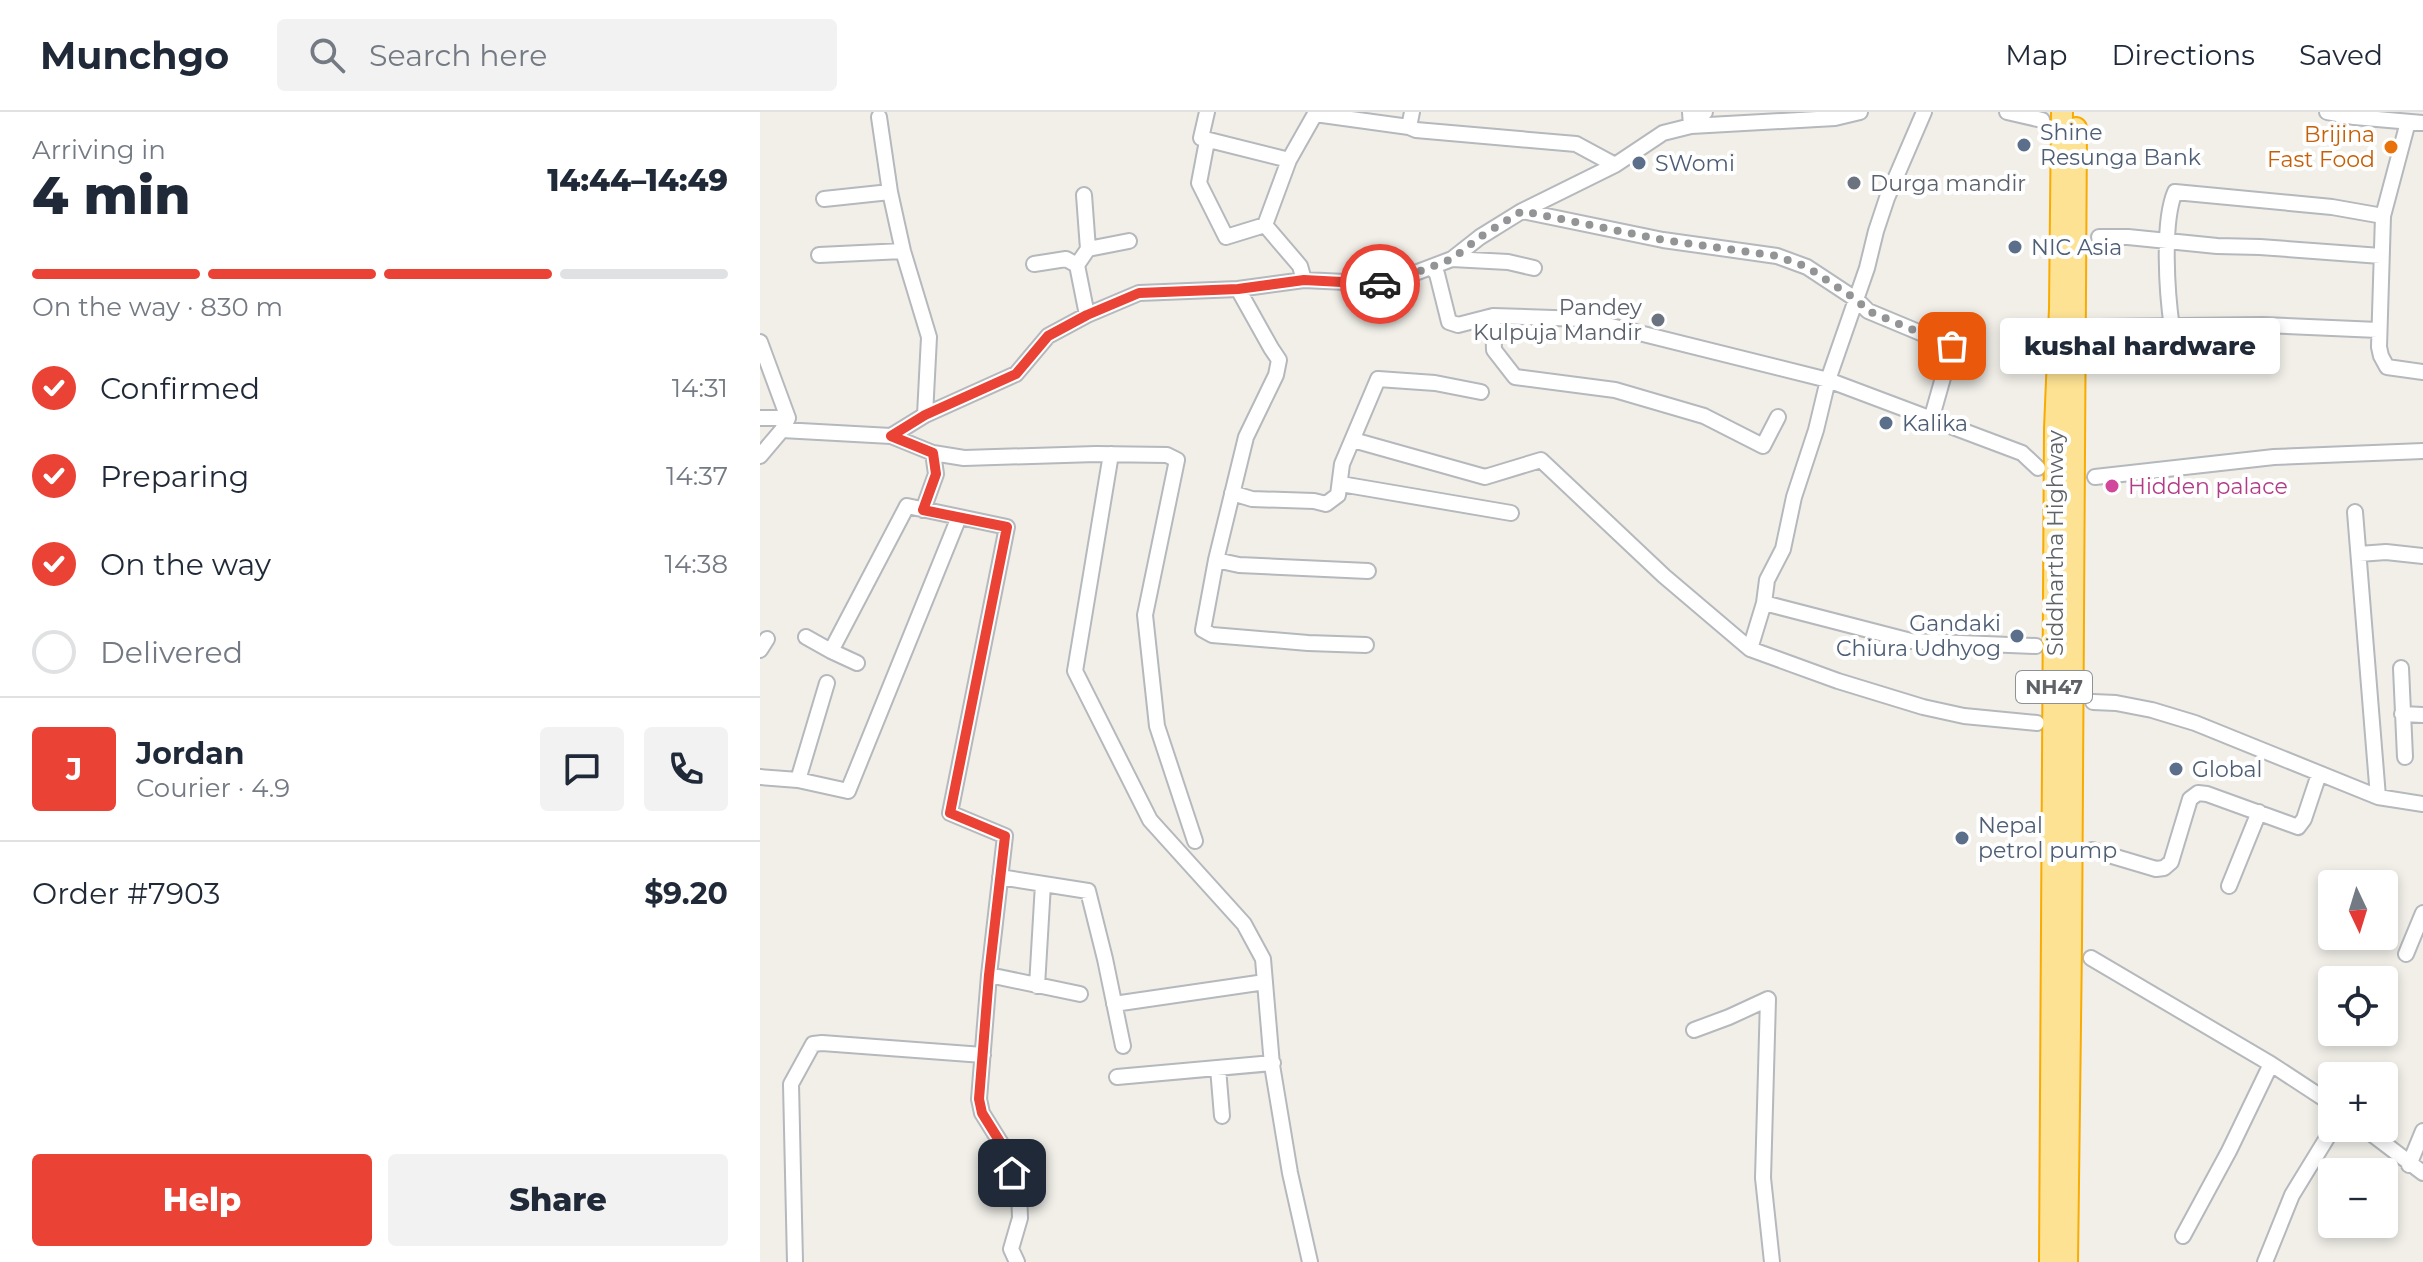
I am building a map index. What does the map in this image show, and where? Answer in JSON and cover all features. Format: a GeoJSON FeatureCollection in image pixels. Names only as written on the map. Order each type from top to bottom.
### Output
{"type":"FeatureCollection","features":[{"type":"Feature","properties":{"kind":"highway","name":"Siddhartha Highway"},"geometry":{"type":"LineString","coordinates":[[2050,1262],[2055,429],[2062,112]]}},
{"type":"Feature","properties":{"kind":"highway","name":"Siddhartha Highway"},"geometry":{"type":"LineString","coordinates":[[2067,1262],[2076,112]]}},
{"type":"Feature","properties":{"kind":"street"},"geometry":{"type":"LineString","coordinates":[[1207,112],[1201,138],[1289,160]]}},
{"type":"Feature","properties":{"kind":"street"},"geometry":{"type":"LineString","coordinates":[[891,436],[925,415],[1016,374],[1048,336],[1139,293],[1238,289],[1304,280],[1386,284],[1452,259],[1522,211],[1615,165],[1663,133],[1705,112]]}},
{"type":"Feature","properties":{"kind":"street"},"geometry":{"type":"LineString","coordinates":[[1690,119],[1835,118],[1860,112]]}},
{"type":"Feature","properties":{"kind":"street"},"geometry":{"type":"LineString","coordinates":[[1750,649],[1764,603],[1767,580],[1783,549],[1794,497],[1816,430],[1828,380],[1857,300],[1887,198],[1924,112]]}},
{"type":"Feature","properties":{"kind":"street"},"geometry":{"type":"LineString","coordinates":[[2007,112],[2042,120]]}},
{"type":"Feature","properties":{"kind":"street"},"geometry":{"type":"LineString","coordinates":[[2327,112],[2415,122],[2383,216],[2378,330],[2381,356],[2387,367],[2423,372]]}},
{"type":"Feature","properties":{"kind":"street"},"geometry":{"type":"LineString","coordinates":[[1265,225],[1289,160],[1313,113],[1410,120],[1576,144],[1615,165]]}},
{"type":"Feature","properties":{"kind":"street"},"geometry":{"type":"LineString","coordinates":[[879,117],[903,251],[929,337],[925,415]]}},
{"type":"Feature","properties":{"kind":"street"},"geometry":{"type":"LineString","coordinates":[[1207,141],[1199,183],[1226,237],[1265,225]]}},
{"type":"Feature","properties":{"kind":"street"},"geometry":{"type":"LineString","coordinates":[[824,199],[890,192]]}},
{"type":"Feature","properties":{"kind":"street"},"geometry":{"type":"LineString","coordinates":[[2172,328],[2167,280],[2168,240],[2175,192],[2332,207],[2383,216]]}},
{"type":"Feature","properties":{"kind":"street"},"geometry":{"type":"LineString","coordinates":[[1084,195],[1088,249],[1077,265],[1087,315]]}},
{"type":"Feature","properties":{"kind":"street"},"geometry":{"type":"LineString","coordinates":[[1522,211],[1663,240],[1777,256],[1807,267],[1857,300],[1868,311],[1952,346],[1931,420]]}},
{"type":"Feature","properties":{"kind":"street"},"geometry":{"type":"LineString","coordinates":[[1265,225],[1300,266],[1304,280]]}},
{"type":"Feature","properties":{"kind":"street"},"geometry":{"type":"LineString","coordinates":[[2099,237],[2381,256]]}},
{"type":"Feature","properties":{"kind":"street"},"geometry":{"type":"LineString","coordinates":[[1088,249],[1129,241]]}},
{"type":"Feature","properties":{"kind":"street"},"geometry":{"type":"LineString","coordinates":[[819,255],[903,251]]}},
{"type":"Feature","properties":{"kind":"street"},"geometry":{"type":"LineString","coordinates":[[1034,264],[1066,259],[1077,265]]}},
{"type":"Feature","properties":{"kind":"street"},"geometry":{"type":"LineString","coordinates":[[1452,259],[1508,262],[1534,268]]}},
{"type":"Feature","properties":{"kind":"street"},"geometry":{"type":"LineString","coordinates":[[1431,267],[1437,274],[1449,322],[1458,325],[1493,316],[1583,319],[1828,380],[2022,453],[2038,468]]}},
{"type":"Feature","properties":{"kind":"street"},"geometry":{"type":"LineString","coordinates":[[1238,289],[1279,360],[1276,375],[1246,437],[1216,560],[1203,630],[1212,635],[1366,645]]}},
{"type":"Feature","properties":{"kind":"street"},"geometry":{"type":"LineString","coordinates":[[1493,316],[1494,350],[1515,377],[1615,390],[1704,416],[1763,446],[1778,417]]}},
{"type":"Feature","properties":{"kind":"street"},"geometry":{"type":"LineString","coordinates":[[2099,327],[2263,325],[2378,330]]}},
{"type":"Feature","properties":{"kind":"street"},"geometry":{"type":"LineString","coordinates":[[760,342],[765,369],[785,424]]}},
{"type":"Feature","properties":{"kind":"street"},"geometry":{"type":"LineString","coordinates":[[1232,493],[1252,499],[1326,504],[1338,495],[1342,464],[1378,379],[1435,383],[1481,392]]}},
{"type":"Feature","properties":{"kind":"street"},"geometry":{"type":"LineString","coordinates":[[760,418],[785,424],[891,436],[933,453],[964,458],[1111,454],[1167,455],[1177,460],[1145,615],[1157,726],[1195,841]]}},
{"type":"Feature","properties":{"kind":"street"},"geometry":{"type":"LineString","coordinates":[[760,456],[785,424]]}},
{"type":"Feature","properties":{"kind":"street"},"geometry":{"type":"LineString","coordinates":[[1353,440],[1485,477],[1541,460],[1664,576],[1750,649],[1923,707],[1964,716],[2037,723]]}},
{"type":"Feature","properties":{"kind":"street"},"geometry":{"type":"LineString","coordinates":[[2095,477],[2274,457],[2423,451]]}},
{"type":"Feature","properties":{"kind":"street"},"geometry":{"type":"LineString","coordinates":[[923,510],[936,474],[933,453]]}},
{"type":"Feature","properties":{"kind":"street"},"geometry":{"type":"LineString","coordinates":[[1111,454],[1075,671],[1150,820],[1244,924],[1263,959],[1273,1063],[1290,1173],[1310,1262]]}},
{"type":"Feature","properties":{"kind":"street"},"geometry":{"type":"LineString","coordinates":[[1341,484],[1511,513]]}},
{"type":"Feature","properties":{"kind":"street"},"geometry":{"type":"LineString","coordinates":[[831,651],[907,506],[1007,527],[950,813],[1005,836],[979,1099],[982,1113],[1002,1145],[1019,1189],[1020,1218],[1011,1249],[1017,1262]]}},
{"type":"Feature","properties":{"kind":"street"},"geometry":{"type":"LineString","coordinates":[[2355,512],[2378,797]]}},
{"type":"Feature","properties":{"kind":"street"},"geometry":{"type":"LineString","coordinates":[[760,777],[798,780],[848,791],[959,517]]}},
{"type":"Feature","properties":{"kind":"street"},"geometry":{"type":"LineString","coordinates":[[2359,554],[2386,552],[2423,556]]}},
{"type":"Feature","properties":{"kind":"street"},"geometry":{"type":"LineString","coordinates":[[1216,560],[1239,565],[1368,571]]}},
{"type":"Feature","properties":{"kind":"street"},"geometry":{"type":"LineString","coordinates":[[1764,603],[1911,641],[2036,646]]}},
{"type":"Feature","properties":{"kind":"street"},"geometry":{"type":"LineString","coordinates":[[806,637],[857,663]]}},
{"type":"Feature","properties":{"kind":"street"},"geometry":{"type":"LineString","coordinates":[[2401,668],[2405,757]]}},
{"type":"Feature","properties":{"kind":"street"},"geometry":{"type":"LineString","coordinates":[[798,780],[827,683]]}},
{"type":"Feature","properties":{"kind":"street"},"geometry":{"type":"LineString","coordinates":[[2093,702],[2152,710],[2195,723],[2378,797],[2423,804]]}},
{"type":"Feature","properties":{"kind":"street"},"geometry":{"type":"LineString","coordinates":[[2402,714],[2423,715]]}},
{"type":"Feature","properties":{"kind":"street"},"geometry":{"type":"LineString","coordinates":[[2092,850],[2156,869],[2164,868],[2171,862],[2190,799],[2194,795],[2207,794],[2298,827],[2304,819],[2319,774]]}},
{"type":"Feature","properties":{"kind":"street"},"geometry":{"type":"LineString","coordinates":[[2229,886],[2259,812]]}},
{"type":"Feature","properties":{"kind":"street"},"geometry":{"type":"LineString","coordinates":[[1000,877],[1088,891],[1123,1046]]}},
{"type":"Feature","properties":{"kind":"street"},"geometry":{"type":"LineString","coordinates":[[1037,986],[1043,884]]}},
{"type":"Feature","properties":{"kind":"street"},"geometry":{"type":"LineString","coordinates":[[2406,954],[2423,913]]}},
{"type":"Feature","properties":{"kind":"street"},"geometry":{"type":"LineString","coordinates":[[2091,958],[2318,1095]]}},
{"type":"Feature","properties":{"kind":"street"},"geometry":{"type":"LineString","coordinates":[[989,975],[1080,994]]}},
{"type":"Feature","properties":{"kind":"street"},"geometry":{"type":"LineString","coordinates":[[1114,1004],[1265,982]]}},
{"type":"Feature","properties":{"kind":"street"},"geometry":{"type":"LineString","coordinates":[[1694,1030],[1768,999],[1763,1178],[1772,1262]]}},
{"type":"Feature","properties":{"kind":"street"},"geometry":{"type":"LineString","coordinates":[[795,1262],[791,1084],[813,1044],[983,1055]]}},
{"type":"Feature","properties":{"kind":"street"},"geometry":{"type":"LineString","coordinates":[[1117,1077],[1273,1063]]}},
{"type":"Feature","properties":{"kind":"street"},"geometry":{"type":"LineString","coordinates":[[2183,1236],[2271,1064]]}},
{"type":"Feature","properties":{"kind":"street"},"geometry":{"type":"LineString","coordinates":[[1218,1068],[1222,1116]]}},
{"type":"Feature","properties":{"kind":"street"},"geometry":{"type":"LineString","coordinates":[[2409,1165],[2423,1131]]}},
{"type":"Feature","properties":{"kind":"street"},"geometry":{"type":"LineString","coordinates":[[2265,1262],[2292,1195],[2324,1142]]}},
{"type":"Feature","properties":{"kind":"street"},"geometry":{"type":"LineString","coordinates":[[2381,1142],[2423,1173]]}},
{"type":"Feature","properties":{"kind":"way so far"},"geometry":{"type":"LineString","coordinates":[[1380,284],[1452,259],[1522,211],[1663,240],[1777,256],[1807,267],[1857,300],[1868,311],[1952,346]]}},
{"type":"Feature","properties":{"kind":"place","name":"Shine Resunga Bank"},"geometry":{"type":"Point","coordinates":[2024,145]}},
{"type":"Feature","properties":{"kind":"place","name":"Brijina Fast Food"},"geometry":{"type":"Point","coordinates":[2391,147]}},
{"type":"Feature","properties":{"kind":"place","name":"SWomi"},"geometry":{"type":"Point","coordinates":[1639,163]}},
{"type":"Feature","properties":{"kind":"place","name":"Durga mandir"},"geometry":{"type":"Point","coordinates":[1854,183]}},
{"type":"Feature","properties":{"kind":"place","name":"NIC Asia"},"geometry":{"type":"Point","coordinates":[2015,247]}},
{"type":"Feature","properties":{"kind":"place","name":"Pandey Kulpuja Mandir"},"geometry":{"type":"Point","coordinates":[1658,320]}},
{"type":"Feature","properties":{"kind":"place","name":"kushal hardware"},"geometry":{"type":"Point","coordinates":[1952,346]}},
{"type":"Feature","properties":{"kind":"place","name":"Kalika"},"geometry":{"type":"Point","coordinates":[1886,423]}},
{"type":"Feature","properties":{"kind":"place","name":"Hidden palace"},"geometry":{"type":"Point","coordinates":[2112,486]}},
{"type":"Feature","properties":{"kind":"place","name":"Gandaki Chiura Udhyog"},"geometry":{"type":"Point","coordinates":[2017,636]}},
{"type":"Feature","properties":{"kind":"place","name":"Global"},"geometry":{"type":"Point","coordinates":[2176,769]}},
{"type":"Feature","properties":{"kind":"place","name":"Nepal petrol pump"},"geometry":{"type":"Point","coordinates":[1962,838]}},
{"type":"Feature","properties":{"kind":"route"},"geometry":{"type":"LineString","coordinates":[[1012,1173],[1002,1145],[982,1113],[979,1099],[1005,836],[950,813],[1007,527],[923,510],[936,474],[933,453],[891,436],[925,415],[1016,374],[1048,336],[1139,293],[1238,289],[1304,280],[1380,284]]}}]}
